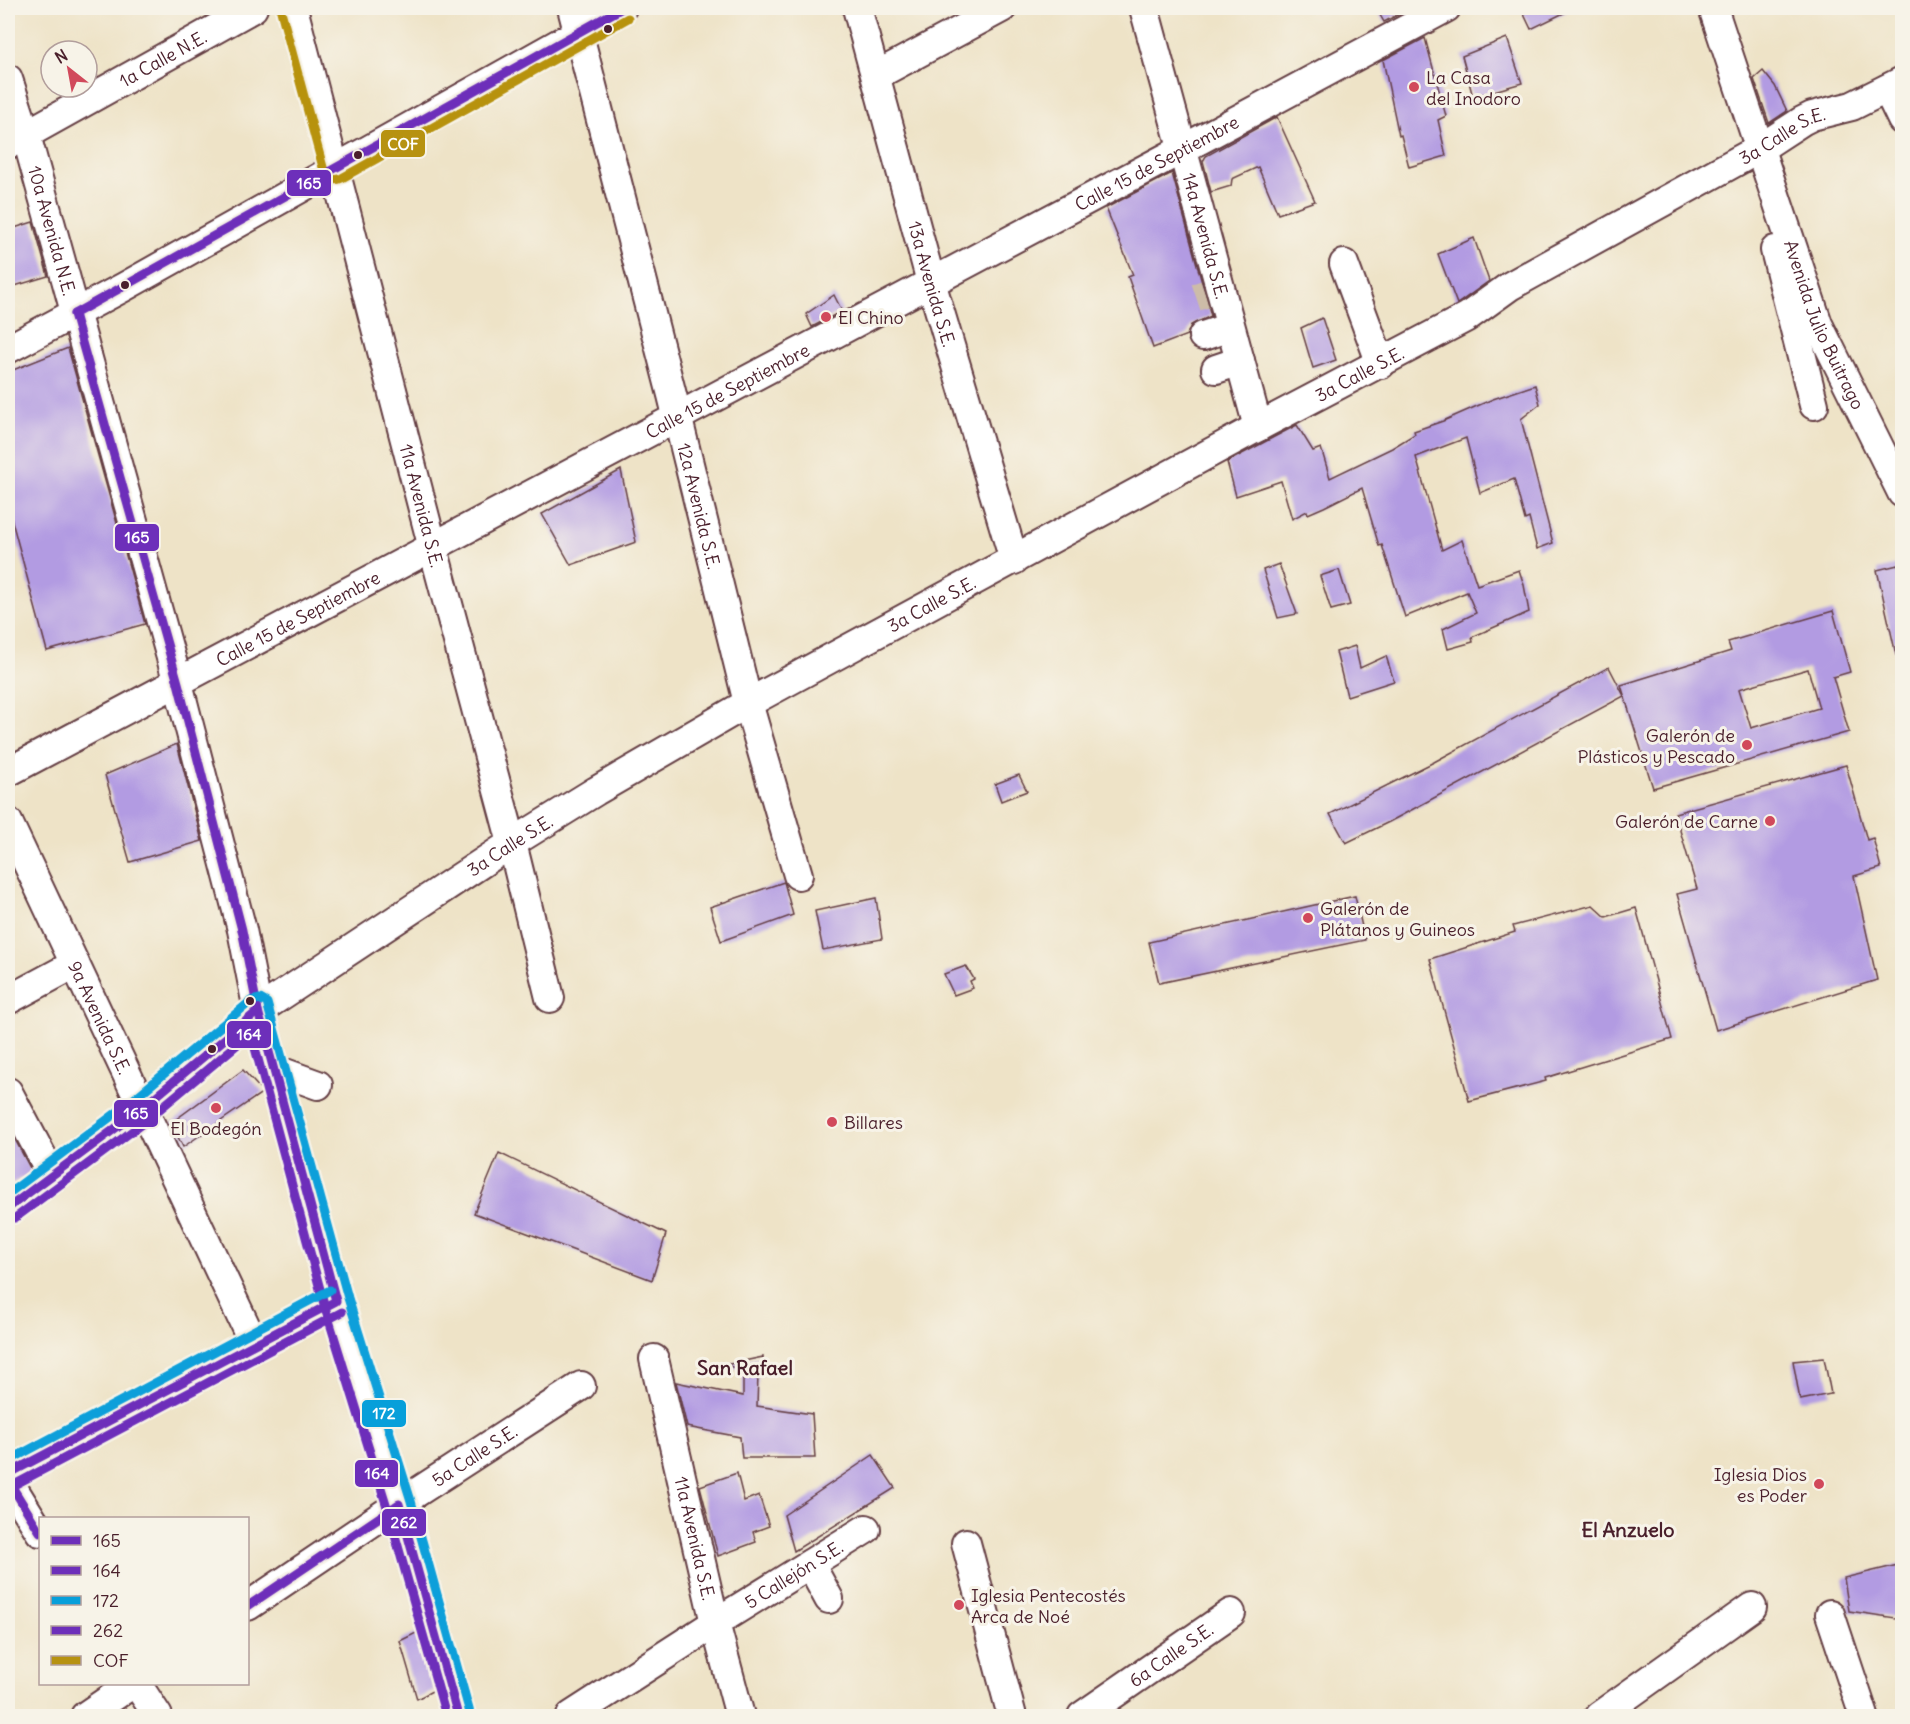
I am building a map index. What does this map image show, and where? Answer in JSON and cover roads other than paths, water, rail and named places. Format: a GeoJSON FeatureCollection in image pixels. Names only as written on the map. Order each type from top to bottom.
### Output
{"type":"FeatureCollection","features":[{"type":"Feature","properties":{"kind":"street","name":"1a Calle N.E."},"geometry":{"type":"LineString","coordinates":[[16,140],[253,8]]}},
{"type":"Feature","properties":{"kind":"street","name":"11a Avenida S.E."},"geometry":{"type":"LineString","coordinates":[[293,8],[512,843],[550,998]]}},
{"type":"Feature","properties":{"kind":"street"},"geometry":{"type":"LineString","coordinates":[[8,349],[336,168],[575,20],[622,8]]}},
{"type":"Feature","properties":{"kind":"street","name":"13a Avenida S.E."},"geometry":{"type":"LineString","coordinates":[[857,8],[877,75],[931,282],[1014,560]]}},
{"type":"Feature","properties":{"kind":"street"},"geometry":{"type":"LineString","coordinates":[[877,75],[1002,8]]}},
{"type":"Feature","properties":{"kind":"street","name":"14a Avenida S.E."},"geometry":{"type":"LineString","coordinates":[[1144,8],[1158,43],[1181,150],[1258,427]]}},
{"type":"Feature","properties":{"kind":"street"},"geometry":{"type":"LineString","coordinates":[[1713,8],[1814,405]]}},
{"type":"Feature","properties":{"kind":"street","name":"Calle 15 de Septiembre"},"geometry":{"type":"LineString","coordinates":[[8,772],[1181,150],[1438,9]]}},
{"type":"Feature","properties":{"kind":"street","name":"12a Avenida S.E."},"geometry":{"type":"LineString","coordinates":[[575,20],[678,417],[748,703],[798,874]]}},
{"type":"Feature","properties":{"kind":"street","name":"10a Avenida N.E."},"geometry":{"type":"LineString","coordinates":[[8,79],[16,140],[74,314],[178,683],[242,930],[258,1011],[336,1301],[399,1504],[458,1716]]}},
{"type":"Feature","properties":{"kind":"street"},"geometry":{"type":"LineString","coordinates":[[1895,85],[1902,120]]}},
{"type":"Feature","properties":{"kind":"street","name":"3a Calle S.E."},"geometry":{"type":"LineString","coordinates":[[8,1209],[142,1107],[258,1011],[512,843],[596,791],[748,703],[1258,427],[1467,317],[1510,286],[1751,153],[1812,116],[1852,106],[1895,85]]}},
{"type":"Feature","properties":{"kind":"street","name":"Avenida Julio Buitrago"},"geometry":{"type":"LineString","coordinates":[[1751,153],[1818,324],[1902,493]]}},
{"type":"Feature","properties":{"kind":"street"},"geometry":{"type":"LineString","coordinates":[[1344,264],[1380,364]]}},
{"type":"Feature","properties":{"kind":"street"},"geometry":{"type":"LineString","coordinates":[[1203,336],[1230,327]]}},
{"type":"Feature","properties":{"kind":"street","name":"9a Avenida S.E."},"geometry":{"type":"LineString","coordinates":[[8,822],[254,1344]]}},
{"type":"Feature","properties":{"kind":"street"},"geometry":{"type":"LineString","coordinates":[[8,1000],[75,964]]}},
{"type":"Feature","properties":{"kind":"street"},"geometry":{"type":"LineString","coordinates":[[274,1069],[318,1084]]}},
{"type":"Feature","properties":{"kind":"street"},"geometry":{"type":"LineString","coordinates":[[8,1092],[53,1177]]}},
{"type":"Feature","properties":{"kind":"street"},"geometry":{"type":"LineString","coordinates":[[8,1474],[336,1301]]}},
{"type":"Feature","properties":{"kind":"street","name":"11a Avenida S.E."},"geometry":{"type":"LineString","coordinates":[[654,1359],[715,1623],[740,1716]]}},
{"type":"Feature","properties":{"kind":"street","name":"5a Calle S.E."},"geometry":{"type":"LineString","coordinates":[[249,1605],[399,1504],[581,1386]]}},
{"type":"Feature","properties":{"kind":"street"},"geometry":{"type":"LineString","coordinates":[[8,1480],[39,1530]]}},
{"type":"Feature","properties":{"kind":"street","name":"5 Callejón S.E."},"geometry":{"type":"LineString","coordinates":[[571,1716],[866,1529]]}},
{"type":"Feature","properties":{"kind":"street"},"geometry":{"type":"LineString","coordinates":[[966,1544],[1012,1716]]}},
{"type":"Feature","properties":{"kind":"street"},"geometry":{"type":"LineString","coordinates":[[810,1564],[829,1599]]}},
{"type":"Feature","properties":{"kind":"street"},"geometry":{"type":"LineString","coordinates":[[1599,1716],[1752,1607]]}},
{"type":"Feature","properties":{"kind":"street","name":"6a Calle S.E."},"geometry":{"type":"LineString","coordinates":[[1082,1716],[1231,1613]]}},
{"type":"Feature","properties":{"kind":"street"},"geometry":{"type":"LineString","coordinates":[[1830,1614],[1864,1716]]}},
{"type":"Feature","properties":{"kind":"street"},"geometry":{"type":"LineString","coordinates":[[86,1716],[129,1685]]}},
{"type":"Feature","properties":{"kind":"street"},"geometry":{"type":"LineString","coordinates":[[138,1685],[158,1716]]}},
{"type":"Feature","properties":{"kind":"tunnel"},"geometry":{"type":"LineString","coordinates":[[1196,297],[1205,294]]}},
{"type":"Feature","properties":{"kind":"place","name":"La Casa del Inodoro"},"geometry":{"type":"Point","coordinates":[1414,87]}},
{"type":"Feature","properties":{"kind":"place","name":"El Chino"},"geometry":{"type":"Point","coordinates":[826,317]}},
{"type":"Feature","properties":{"kind":"place","name":"Galerón de Plásticos y Pescado"},"geometry":{"type":"Point","coordinates":[1747,745]}},
{"type":"Feature","properties":{"kind":"place","name":"Galerón de Carne"},"geometry":{"type":"Point","coordinates":[1770,821]}},
{"type":"Feature","properties":{"kind":"place","name":"Galerón de Plátanos y Guineos"},"geometry":{"type":"Point","coordinates":[1308,918]}},
{"type":"Feature","properties":{"kind":"place","name":"El Bodegón"},"geometry":{"type":"Point","coordinates":[216,1108]}},
{"type":"Feature","properties":{"kind":"place","name":"Billares"},"geometry":{"type":"Point","coordinates":[832,1122]}},
{"type":"Feature","properties":{"kind":"place","name":"Iglesia Dios es Poder"},"geometry":{"type":"Point","coordinates":[1819,1484]}},
{"type":"Feature","properties":{"kind":"place","name":"Iglesia Pentecostés Arca de Noé"},"geometry":{"type":"Point","coordinates":[959,1605]}},
{"type":"Feature","properties":{"kind":"district","name":"San Rafael"},"geometry":{"type":"Point","coordinates":[745,1367]}},
{"type":"Feature","properties":{"kind":"district","name":"El Anzuelo"},"geometry":{"type":"Point","coordinates":[1628,1529]}}]}
